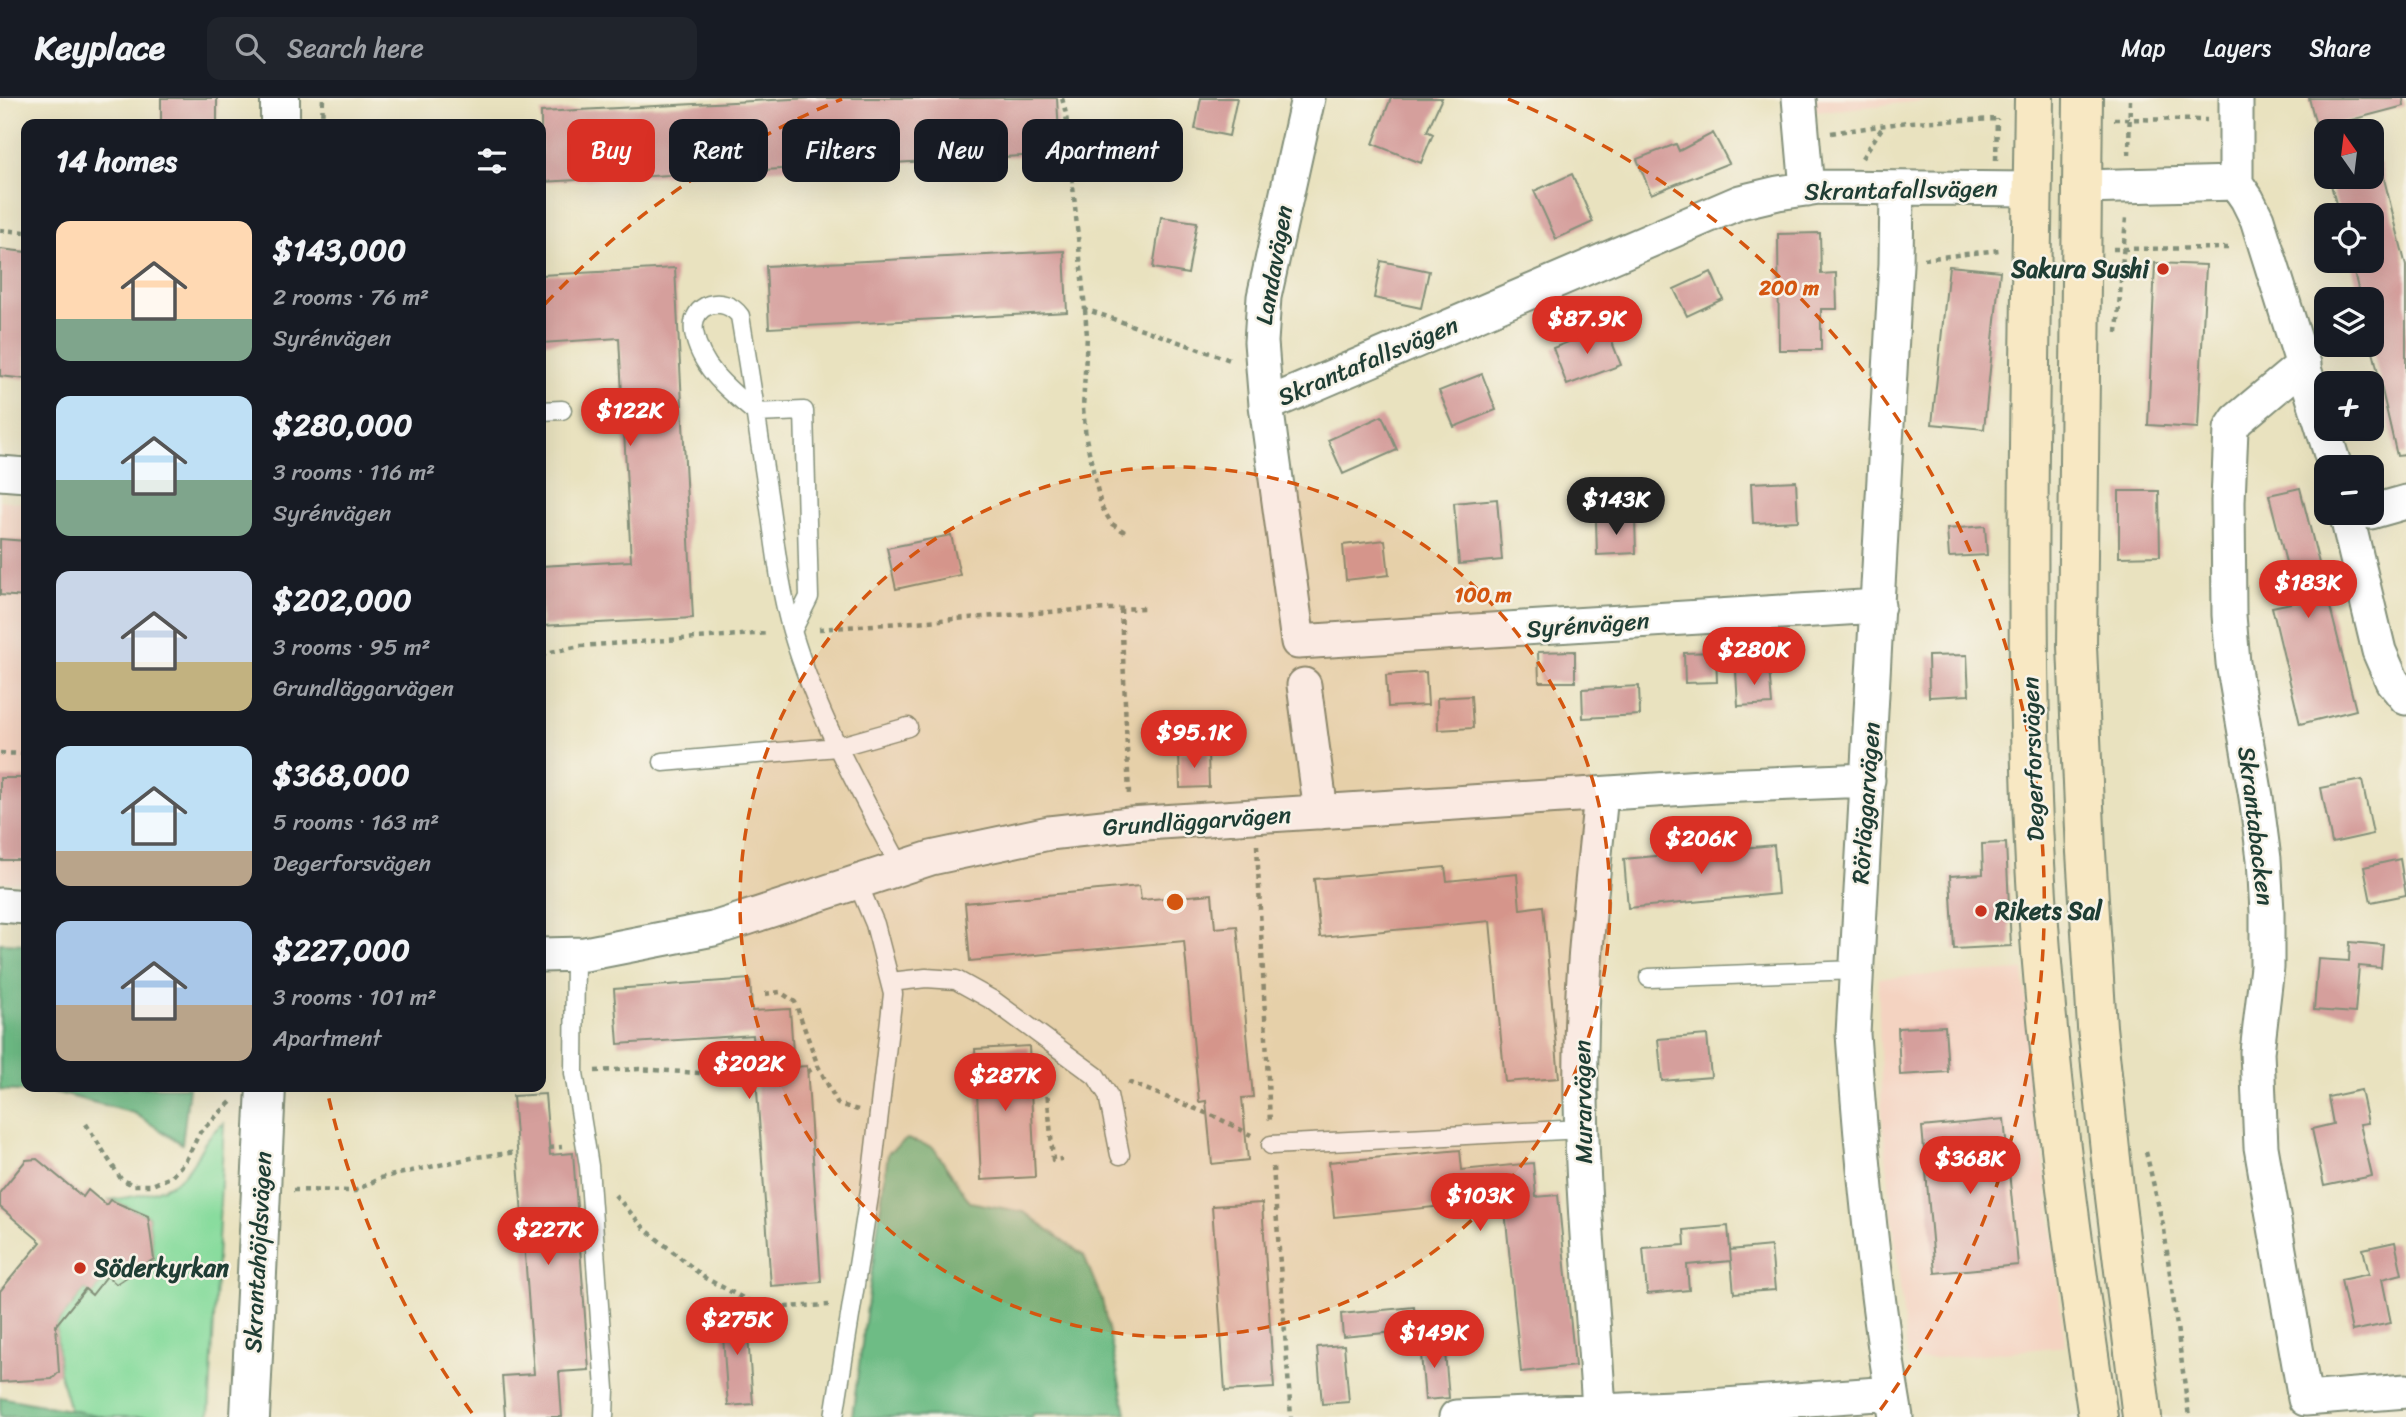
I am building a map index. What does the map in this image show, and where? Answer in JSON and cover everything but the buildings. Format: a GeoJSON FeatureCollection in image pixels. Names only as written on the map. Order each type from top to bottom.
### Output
{"type":"FeatureCollection","features":[{"type":"Feature","properties":{"kind":"main road","name":"Degerforsvägen"},"geometry":{"type":"LineString","coordinates":[[2034,98],[2027,526],[2031,772],[2054,1097],[2098,1417]]}},
{"type":"Feature","properties":{"kind":"main road","name":"Degerforsvägen"},"geometry":{"type":"LineString","coordinates":[[2083,98],[2077,646],[2085,839],[2097,1027],[2142,1417]]}},
{"type":"Feature","properties":{"kind":"main road"},"geometry":{"type":"LineString","coordinates":[[2032,189],[2082,187]]}},
{"type":"Feature","properties":{"kind":"street"},"geometry":{"type":"LineString","coordinates":[[280,119],[281,98]]}},
{"type":"Feature","properties":{"kind":"street","name":"Landavägen"},"geometry":{"type":"LineString","coordinates":[[1298,642],[1266,405],[1261,342],[1264,297],[1308,98]]}},
{"type":"Feature","properties":{"kind":"street"},"geometry":{"type":"LineString","coordinates":[[1799,98],[1807,189]]}},
{"type":"Feature","properties":{"kind":"street"},"geometry":{"type":"LineString","coordinates":[[2236,109],[2236,183],[2257,219],[2331,455]]}},
{"type":"Feature","properties":{"kind":"street"},"geometry":{"type":"LineString","coordinates":[[2082,187],[2236,183]]}},
{"type":"Feature","properties":{"kind":"street","name":"Rörläggarvägen"},"geometry":{"type":"LineString","coordinates":[[1894,1405],[1876,1286],[1859,1124],[1853,1034],[1896,264],[1897,188]]}},
{"type":"Feature","properties":{"kind":"street","name":"Skrantafallsvägen"},"geometry":{"type":"LineString","coordinates":[[1266,405],[1740,202],[1807,189],[2032,189]]}},
{"type":"Feature","properties":{"kind":"street","name":"Skrantabacken"},"geometry":{"type":"LineString","coordinates":[[2304,364],[2237,420],[2231,429],[2228,501],[2229,615],[2233,663],[2258,810],[2267,912],[2267,967],[2257,1052],[2261,1147],[2305,1399],[2406,1391]]}},
{"type":"Feature","properties":{"kind":"street"},"geometry":{"type":"LineString","coordinates":[[0,473],[21,475]]}},
{"type":"Feature","properties":{"kind":"street"},"geometry":{"type":"LineString","coordinates":[[2384,508],[2406,502]]}},
{"type":"Feature","properties":{"kind":"street"},"geometry":{"type":"LineString","coordinates":[[2360,525],[2379,651],[2392,681],[2406,698]]}},
{"type":"Feature","properties":{"kind":"street","name":"Syrénvägen"},"geometry":{"type":"LineString","coordinates":[[1298,642],[1878,606]]}},
{"type":"Feature","properties":{"kind":"street"},"geometry":{"type":"LineString","coordinates":[[1304,685],[1321,813]]}},
{"type":"Feature","properties":{"kind":"street","name":"Grundläggarvägen"},"geometry":{"type":"LineString","coordinates":[[546,955],[575,954],[651,943],[713,929],[858,884],[931,858],[1049,833],[1130,824],[1717,786],[1868,780]]}},
{"type":"Feature","properties":{"kind":"street","name":"Murarvägen"},"geometry":{"type":"LineString","coordinates":[[1599,1414],[1581,1129],[1582,1002],[1601,794]]}},
{"type":"Feature","properties":{"kind":"street"},"geometry":{"type":"LineString","coordinates":[[0,905],[21,907]]}},
{"type":"Feature","properties":{"kind":"street","name":"Skrantahöjdsvägen"},"geometry":{"type":"LineString","coordinates":[[250,1417],[253,1092]]}},
{"type":"Feature","properties":{"kind":"street"},"geometry":{"type":"LineString","coordinates":[[1456,1417],[1599,1414],[1696,1407],[1894,1405]]}},
{"type":"Feature","properties":{"kind":"lane"},"geometry":{"type":"LineString","coordinates":[[792,631],[809,597],[804,411],[756,413],[713,374],[694,332],[695,315],[708,304],[727,305],[735,309],[740,316],[756,413],[781,586],[792,631],[813,693],[837,747],[901,868]]}},
{"type":"Feature","properties":{"kind":"lane"},"geometry":{"type":"LineString","coordinates":[[546,411],[562,410]]}},
{"type":"Feature","properties":{"kind":"lane"},"geometry":{"type":"LineString","coordinates":[[663,762],[837,747],[908,727]]}},
{"type":"Feature","properties":{"kind":"lane"},"geometry":{"type":"LineString","coordinates":[[834,1417],[879,1117],[893,994],[875,924],[858,884]]}},
{"type":"Feature","properties":{"kind":"lane"},"geometry":{"type":"LineString","coordinates":[[575,954],[574,1073],[589,1166],[605,1389],[604,1417]]}},
{"type":"Feature","properties":{"kind":"lane"},"geometry":{"type":"LineString","coordinates":[[1649,978],[1856,970]]}},
{"type":"Feature","properties":{"kind":"lane"},"geometry":{"type":"LineString","coordinates":[[890,982],[926,978],[956,980],[995,1001],[1096,1076],[1108,1095],[1120,1155]]}},
{"type":"Feature","properties":{"kind":"lane"},"geometry":{"type":"LineString","coordinates":[[1271,1145],[1581,1129]]}},
{"type":"Feature","properties":{"kind":"path"},"geometry":{"type":"LineString","coordinates":[[322,119],[323,98]]}},
{"type":"Feature","properties":{"kind":"path"},"geometry":{"type":"LineString","coordinates":[[1062,98],[1066,114],[1086,309],[1083,408],[1086,438],[1101,506],[1112,524],[1128,534]]}},
{"type":"Feature","properties":{"kind":"path"},"geometry":{"type":"LineString","coordinates":[[2116,341],[2125,248],[2130,98]]}},
{"type":"Feature","properties":{"kind":"path"},"geometry":{"type":"LineString","coordinates":[[2130,119],[2236,109]]}},
{"type":"Feature","properties":{"kind":"path"},"geometry":{"type":"LineString","coordinates":[[1803,138],[1907,122],[1997,119]]}},
{"type":"Feature","properties":{"kind":"path"},"geometry":{"type":"LineString","coordinates":[[0,230],[21,232]]}},
{"type":"Feature","properties":{"kind":"path"},"geometry":{"type":"LineString","coordinates":[[2125,248],[2266,248]]}},
{"type":"Feature","properties":{"kind":"path"},"geometry":{"type":"LineString","coordinates":[[1896,264],[2003,249]]}},
{"type":"Feature","properties":{"kind":"path"},"geometry":{"type":"LineString","coordinates":[[1086,309],[1263,371]]}},
{"type":"Feature","properties":{"kind":"path"},"geometry":{"type":"LineString","coordinates":[[546,653],[580,646],[1064,611],[1147,608]]}},
{"type":"Feature","properties":{"kind":"path"},"geometry":{"type":"LineString","coordinates":[[1121,609],[1130,824]]}},
{"type":"Feature","properties":{"kind":"path"},"geometry":{"type":"LineString","coordinates":[[0,753],[21,754]]}},
{"type":"Feature","properties":{"kind":"path"},"geometry":{"type":"LineString","coordinates":[[1256,816],[1271,1145],[1291,1417]]}},
{"type":"Feature","properties":{"kind":"path"},"geometry":{"type":"LineString","coordinates":[[765,994],[780,992],[795,1002],[818,1066],[838,1104],[879,1117]]}},
{"type":"Feature","properties":{"kind":"path"},"geometry":{"type":"LineString","coordinates":[[1042,1037],[1053,1160],[1062,1159]]}},
{"type":"Feature","properties":{"kind":"path"},"geometry":{"type":"LineString","coordinates":[[807,1072],[818,1066]]}},
{"type":"Feature","properties":{"kind":"path"},"geometry":{"type":"LineString","coordinates":[[574,1073],[639,1069],[757,1077]]}},
{"type":"Feature","properties":{"kind":"path"},"geometry":{"type":"LineString","coordinates":[[1096,1076],[1131,1082],[1216,1117],[1271,1145]]}},
{"type":"Feature","properties":{"kind":"path"},"geometry":{"type":"LineString","coordinates":[[86,1124],[121,1179],[133,1185],[152,1185],[171,1177],[186,1160],[200,1132],[250,1092]]}},
{"type":"Feature","properties":{"kind":"path"},"geometry":{"type":"LineString","coordinates":[[2146,1148],[2164,1229],[2189,1417]]}},
{"type":"Feature","properties":{"kind":"path"},"geometry":{"type":"LineString","coordinates":[[289,1190],[355,1191],[380,1178],[476,1157],[517,1152]]}},
{"type":"Feature","properties":{"kind":"path"},"geometry":{"type":"LineString","coordinates":[[589,1166],[645,1228],[705,1278],[762,1308],[852,1304]]}},
{"type":"Feature","properties":{"kind":"shaded area"},"geometry":{"type":"Polygon","coordinates":[[[1812,98],[1950,98],[1816,112],[1812,98]]]}},
{"type":"Feature","properties":{"kind":"shaded area"},"geometry":{"type":"Polygon","coordinates":[[[0,500],[21,502],[21,882],[0,882],[0,500]]]}},
{"type":"Feature","properties":{"kind":"shaded area"},"geometry":{"type":"Polygon","coordinates":[[[2023,970],[2065,1346],[1908,1361],[1882,1117],[1878,978],[2023,970]]]}},
{"type":"Feature","properties":{"kind":"green space"},"geometry":{"type":"Polygon","coordinates":[[[0,943],[21,944],[21,1091],[0,1090],[0,943]]]}},
{"type":"Feature","properties":{"kind":"green space"},"geometry":{"type":"Polygon","coordinates":[[[39,1092],[188,1092],[182,1144],[134,1113],[58,1093],[39,1092]]]}},
{"type":"Feature","properties":{"kind":"green space"},"geometry":{"type":"Polygon","coordinates":[[[224,1123],[209,1417],[106,1417],[70,1410],[59,1372],[56,1325],[85,1289],[92,1295],[107,1276],[117,1283],[154,1259],[148,1216],[110,1200],[162,1189],[180,1178],[206,1140],[224,1123]]]}},
{"type":"Feature","properties":{"kind":"green space"},"geometry":{"type":"Polygon","coordinates":[[[907,1139],[933,1147],[970,1202],[1024,1212],[1084,1256],[1102,1300],[1126,1413],[1033,1414],[1032,1417],[852,1417],[888,1153],[907,1139]]]}},
{"type":"Feature","properties":{"kind":"green space"},"geometry":{"type":"Polygon","coordinates":[[[0,1397],[106,1417],[0,1417],[0,1397]]]}},
{"type":"Feature","properties":{"kind":"place","name":"Sakura Sushi"},"geometry":{"type":"Point","coordinates":[2163,269]}},
{"type":"Feature","properties":{"kind":"place","name":"Rikets Sal"},"geometry":{"type":"Point","coordinates":[1981,911]}},
{"type":"Feature","properties":{"kind":"place","name":"Söderkyrkan"},"geometry":{"type":"Point","coordinates":[80,1268]}}]}
